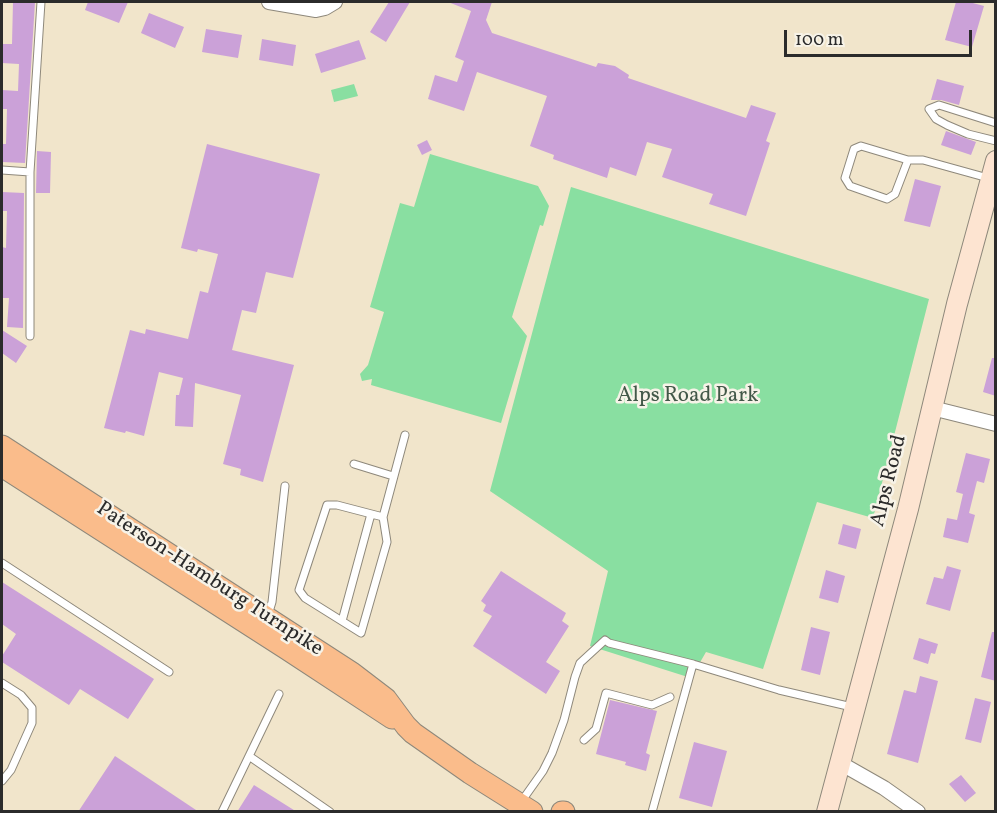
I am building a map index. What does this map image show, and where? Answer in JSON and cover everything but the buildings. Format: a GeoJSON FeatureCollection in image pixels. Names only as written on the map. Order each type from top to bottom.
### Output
{"type":"FeatureCollection","features":[{"type":"Feature","properties":{"kind":"main road","name":"Alps Road"},"geometry":{"type":"LineString","coordinates":[[827,812],[908,509],[932,408],[988,216],[993,170]]}},
{"type":"Feature","properties":{"kind":"main road","name":"Paterson-Hamburg Turnpike"},"geometry":{"type":"LineString","coordinates":[[2,446],[352,673],[386,699],[406,726]]}},
{"type":"Feature","properties":{"kind":"main road","name":"Paterson-Hamburg Turnpike"},"geometry":{"type":"LineString","coordinates":[[2,466],[287,649],[377,710],[406,726],[522,809]]}},
{"type":"Feature","properties":{"kind":"street"},"geometry":{"type":"LineString","coordinates":[[269,2],[316,10],[335,2]]}},
{"type":"Feature","properties":{"kind":"street"},"geometry":{"type":"LineString","coordinates":[[932,408],[996,424]]}},
{"type":"Feature","properties":{"kind":"street"},"geometry":{"type":"LineString","coordinates":[[840,764],[884,788],[918,812]]}},
{"type":"Feature","properties":{"kind":"lane"},"geometry":{"type":"LineString","coordinates":[[30,336],[30,172],[41,2]]}},
{"type":"Feature","properties":{"kind":"lane"},"geometry":{"type":"LineString","coordinates":[[996,123],[939,105],[929,109],[936,119],[947,125],[968,134],[996,141]]}},
{"type":"Feature","properties":{"kind":"lane"},"geometry":{"type":"LineString","coordinates":[[908,160],[895,195],[887,199],[850,186],[846,178],[854,149],[861,146],[908,160],[993,170]]}},
{"type":"Feature","properties":{"kind":"lane"},"geometry":{"type":"LineString","coordinates":[[2,170],[30,172]]}},
{"type":"Feature","properties":{"kind":"lane"},"geometry":{"type":"LineString","coordinates":[[383,517],[337,505],[327,505],[299,590],[305,598],[361,633],[387,542],[383,517],[405,435]]}},
{"type":"Feature","properties":{"kind":"lane"},"geometry":{"type":"LineString","coordinates":[[354,464],[393,476]]}},
{"type":"Feature","properties":{"kind":"lane"},"geometry":{"type":"LineString","coordinates":[[268,618],[272,602],[285,486]]}},
{"type":"Feature","properties":{"kind":"lane"},"geometry":{"type":"LineString","coordinates":[[342,621],[371,514]]}},
{"type":"Feature","properties":{"kind":"lane"},"geometry":{"type":"LineString","coordinates":[[2,563],[169,672]]}},
{"type":"Feature","properties":{"kind":"lane"},"geometry":{"type":"LineString","coordinates":[[522,809],[552,753],[580,663],[605,640],[779,690],[855,707]]}},
{"type":"Feature","properties":{"kind":"lane"},"geometry":{"type":"LineString","coordinates":[[652,812],[693,664]]}},
{"type":"Feature","properties":{"kind":"lane"},"geometry":{"type":"LineString","coordinates":[[2,683],[21,695],[32,708],[32,723],[11,771],[2,781]]}},
{"type":"Feature","properties":{"kind":"lane"},"geometry":{"type":"LineString","coordinates":[[584,740],[596,729],[606,693],[652,705],[670,697]]}},
{"type":"Feature","properties":{"kind":"lane"},"geometry":{"type":"LineString","coordinates":[[222,812],[279,694]]}},
{"type":"Feature","properties":{"kind":"lane"},"geometry":{"type":"LineString","coordinates":[[249,756],[330,812]]}},
{"type":"Feature","properties":{"kind":"green space"},"geometry":{"type":"Polygon","coordinates":[[[354,84],[358,96],[334,102],[331,90],[354,84]]]}},
{"type":"Feature","properties":{"kind":"green space"},"geometry":{"type":"Polygon","coordinates":[[[430,154],[538,186],[549,206],[543,226],[540,225],[512,317],[527,336],[501,423],[371,385],[372,379],[362,381],[360,374],[368,365],[384,312],[370,307],[400,203],[414,207],[430,154]]]}},
{"type":"Feature","properties":{"kind":"green space","name":"Alps Road Park"},"geometry":{"type":"Polygon","coordinates":[[[571,187],[929,299],[873,518],[817,502],[763,669],[706,652],[691,678],[590,646],[608,571],[490,491],[571,187]]]}}]}
